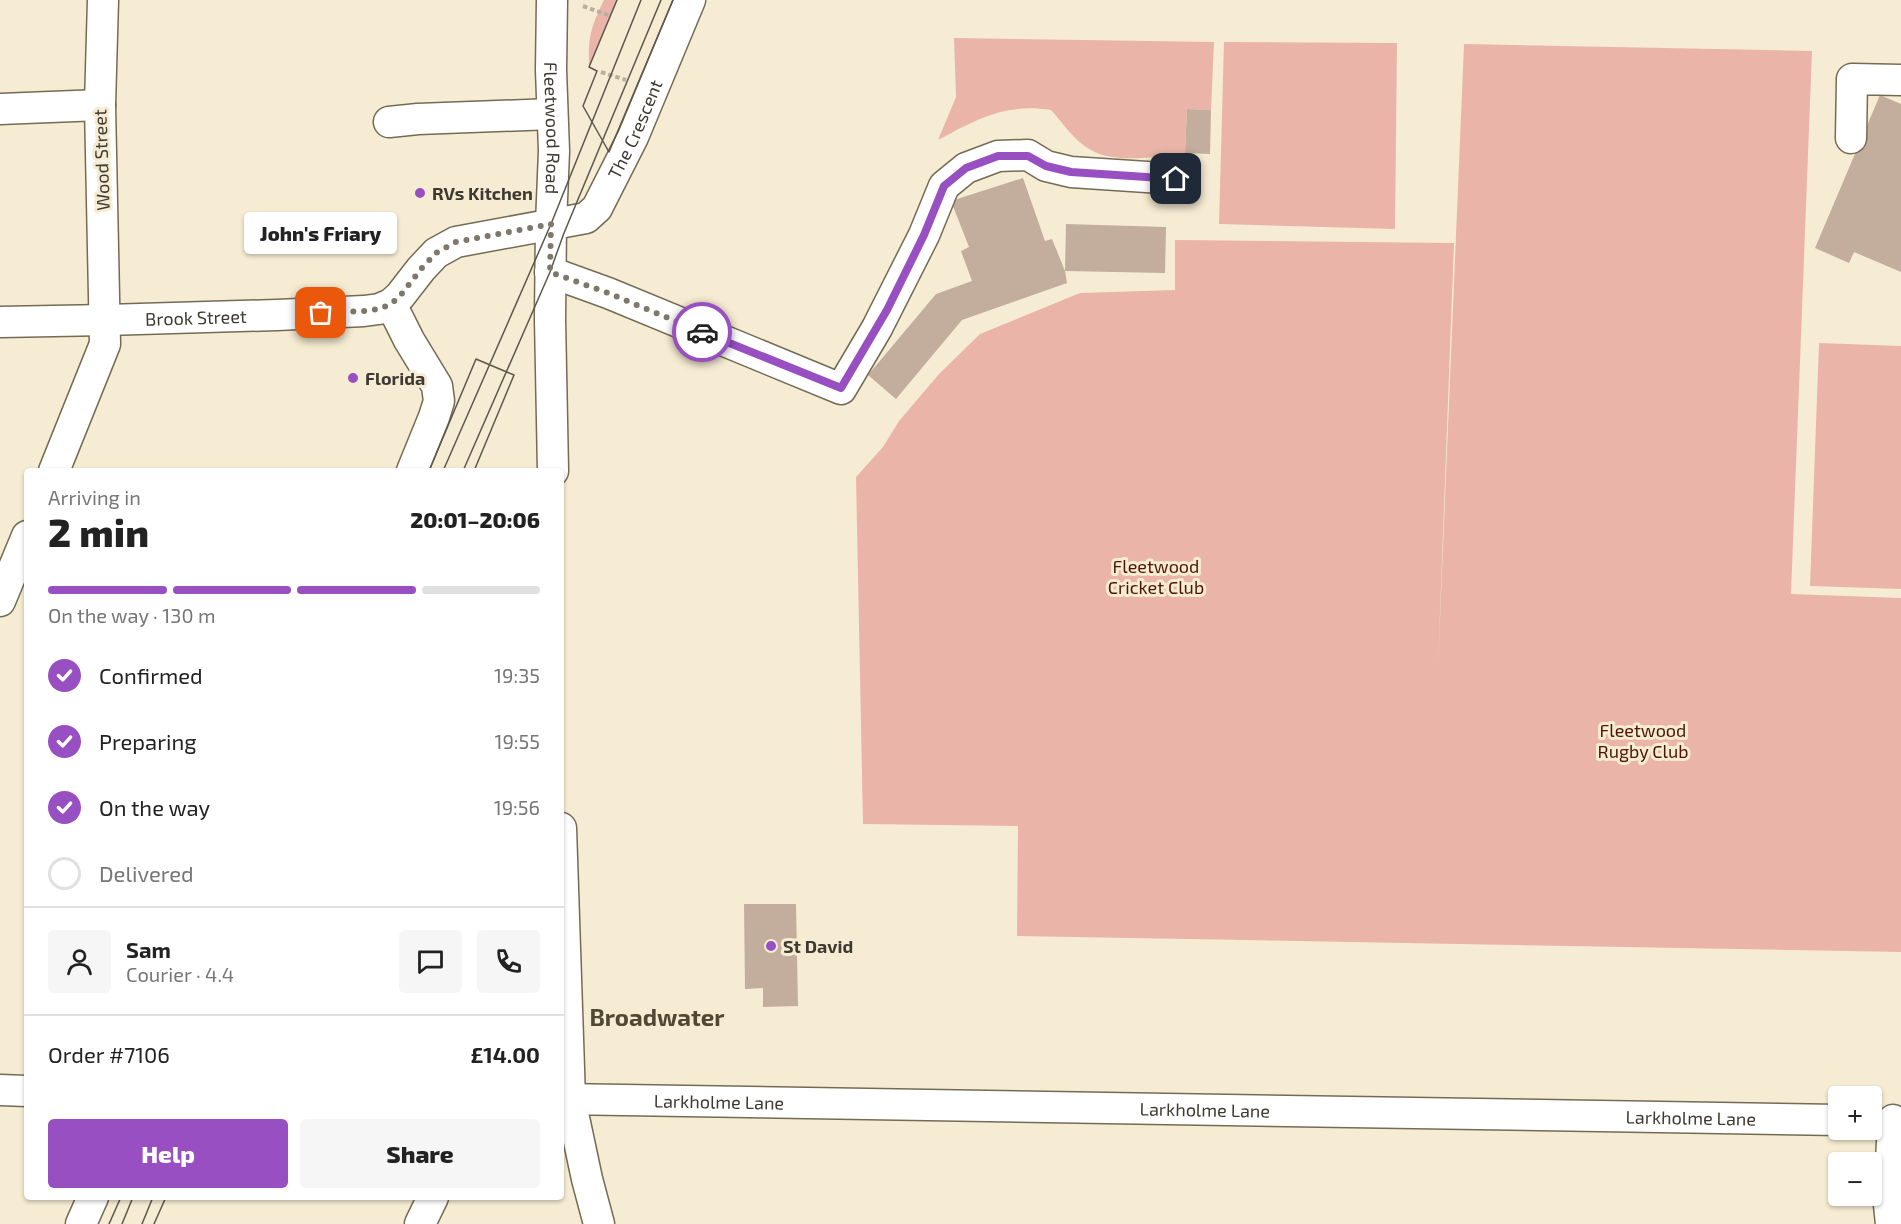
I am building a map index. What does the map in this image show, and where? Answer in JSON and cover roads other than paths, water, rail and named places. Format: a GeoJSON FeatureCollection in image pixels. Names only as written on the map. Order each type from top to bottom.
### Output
{"type":"FeatureCollection","features":[{"type":"Feature","properties":{"kind":"street","name":"Wood Street"},"geometry":{"type":"LineString","coordinates":[[55,468],[105,344],[100,105],[103,0]]}},
{"type":"Feature","properties":{"kind":"street","name":"Fleetwood Road"},"geometry":{"type":"LineString","coordinates":[[552,0],[554,151],[550,272],[553,468]]}},
{"type":"Feature","properties":{"kind":"street","name":"The Crescent"},"geometry":{"type":"LineString","coordinates":[[551,224],[586,218],[597,208],[633,137],[690,0]]}},
{"type":"Feature","properties":{"kind":"street"},"geometry":{"type":"LineString","coordinates":[[1851,138],[1852,79],[1901,80]]}},
{"type":"Feature","properties":{"kind":"street"},"geometry":{"type":"LineString","coordinates":[[0,110],[100,105]]}},
{"type":"Feature","properties":{"kind":"street"},"geometry":{"type":"LineString","coordinates":[[388,122],[552,114]]}},
{"type":"Feature","properties":{"kind":"street"},"geometry":{"type":"LineString","coordinates":[[550,272],[608,293],[841,388],[888,308],[924,235],[944,186],[966,168],[998,156],[1028,156],[1046,166],[1071,172],[1176,179]]}},
{"type":"Feature","properties":{"kind":"street"},"geometry":{"type":"LineString","coordinates":[[413,468],[439,401],[437,386],[404,332],[391,304],[436,253],[456,242],[551,224]]}},
{"type":"Feature","properties":{"kind":"street","name":"Brook Street"},"geometry":{"type":"LineString","coordinates":[[0,322],[106,321],[364,311],[379,309],[391,304]]}},
{"type":"Feature","properties":{"kind":"street"},"geometry":{"type":"LineString","coordinates":[[0,601],[24,543]]}},
{"type":"Feature","properties":{"kind":"street"},"geometry":{"type":"LineString","coordinates":[[564,1031],[565,1099],[599,1224]]}},
{"type":"Feature","properties":{"kind":"street"},"geometry":{"type":"LineString","coordinates":[[0,1090],[24,1091]]}},
{"type":"Feature","properties":{"kind":"street","name":"Larkholme Lane"},"geometry":{"type":"LineString","coordinates":[[565,1099],[1828,1120]]}},
{"type":"Feature","properties":{"kind":"street"},"geometry":{"type":"LineString","coordinates":[[1889,1120],[1891,1224]]}},
{"type":"Feature","properties":{"kind":"street"},"geometry":{"type":"LineString","coordinates":[[81,1224],[92,1200]]}},
{"type":"Feature","properties":{"kind":"street"},"geometry":{"type":"LineString","coordinates":[[420,1224],[432,1200]]}},
{"type":"Feature","properties":{"kind":"tram line"},"geometry":{"type":"LineString","coordinates":[[609,152],[583,106],[597,71],[589,67],[617,0]]}},
{"type":"Feature","properties":{"kind":"tram line"},"geometry":{"type":"LineString","coordinates":[[444,468],[551,224],[641,0]]}},
{"type":"Feature","properties":{"kind":"tram line"},"geometry":{"type":"LineString","coordinates":[[464,468],[550,272],[661,0]]}},
{"type":"Feature","properties":{"kind":"tram line"},"geometry":{"type":"LineString","coordinates":[[609,152],[673,0]]}},
{"type":"Feature","properties":{"kind":"tram line"},"geometry":{"type":"LineString","coordinates":[[430,468],[476,359],[514,375],[475,468]]}},
{"type":"Feature","properties":{"kind":"tram line"},"geometry":{"type":"LineString","coordinates":[[109,1224],[120,1200]]}},
{"type":"Feature","properties":{"kind":"tram line"},"geometry":{"type":"LineString","coordinates":[[122,1224],[132,1200]]}},
{"type":"Feature","properties":{"kind":"tram line"},"geometry":{"type":"LineString","coordinates":[[142,1224],[152,1200]]}},
{"type":"Feature","properties":{"kind":"tram line"},"geometry":{"type":"LineString","coordinates":[[154,1224],[165,1200]]}},
{"type":"Feature","properties":{"kind":"place","name":"RVs Kitchen"},"geometry":{"type":"Point","coordinates":[420,193]}},
{"type":"Feature","properties":{"kind":"place","name":"John's Friary"},"geometry":{"type":"Point","coordinates":[321,313]}},
{"type":"Feature","properties":{"kind":"place","name":"Florida"},"geometry":{"type":"Point","coordinates":[353,378]}},
{"type":"Feature","properties":{"kind":"place","name":"St David"},"geometry":{"type":"Point","coordinates":[771,946]}},
{"type":"Feature","properties":{"kind":"district","name":"Broadwater"},"geometry":{"type":"Point","coordinates":[657,1016]}},
{"type":"Feature","properties":{"kind":"park label","name":"Fleetwood Cricket Club"},"geometry":{"type":"Point","coordinates":[1156,576]}},
{"type":"Feature","properties":{"kind":"park label","name":"Fleetwood Rugby Club"},"geometry":{"type":"Point","coordinates":[1643,740]}}]}
